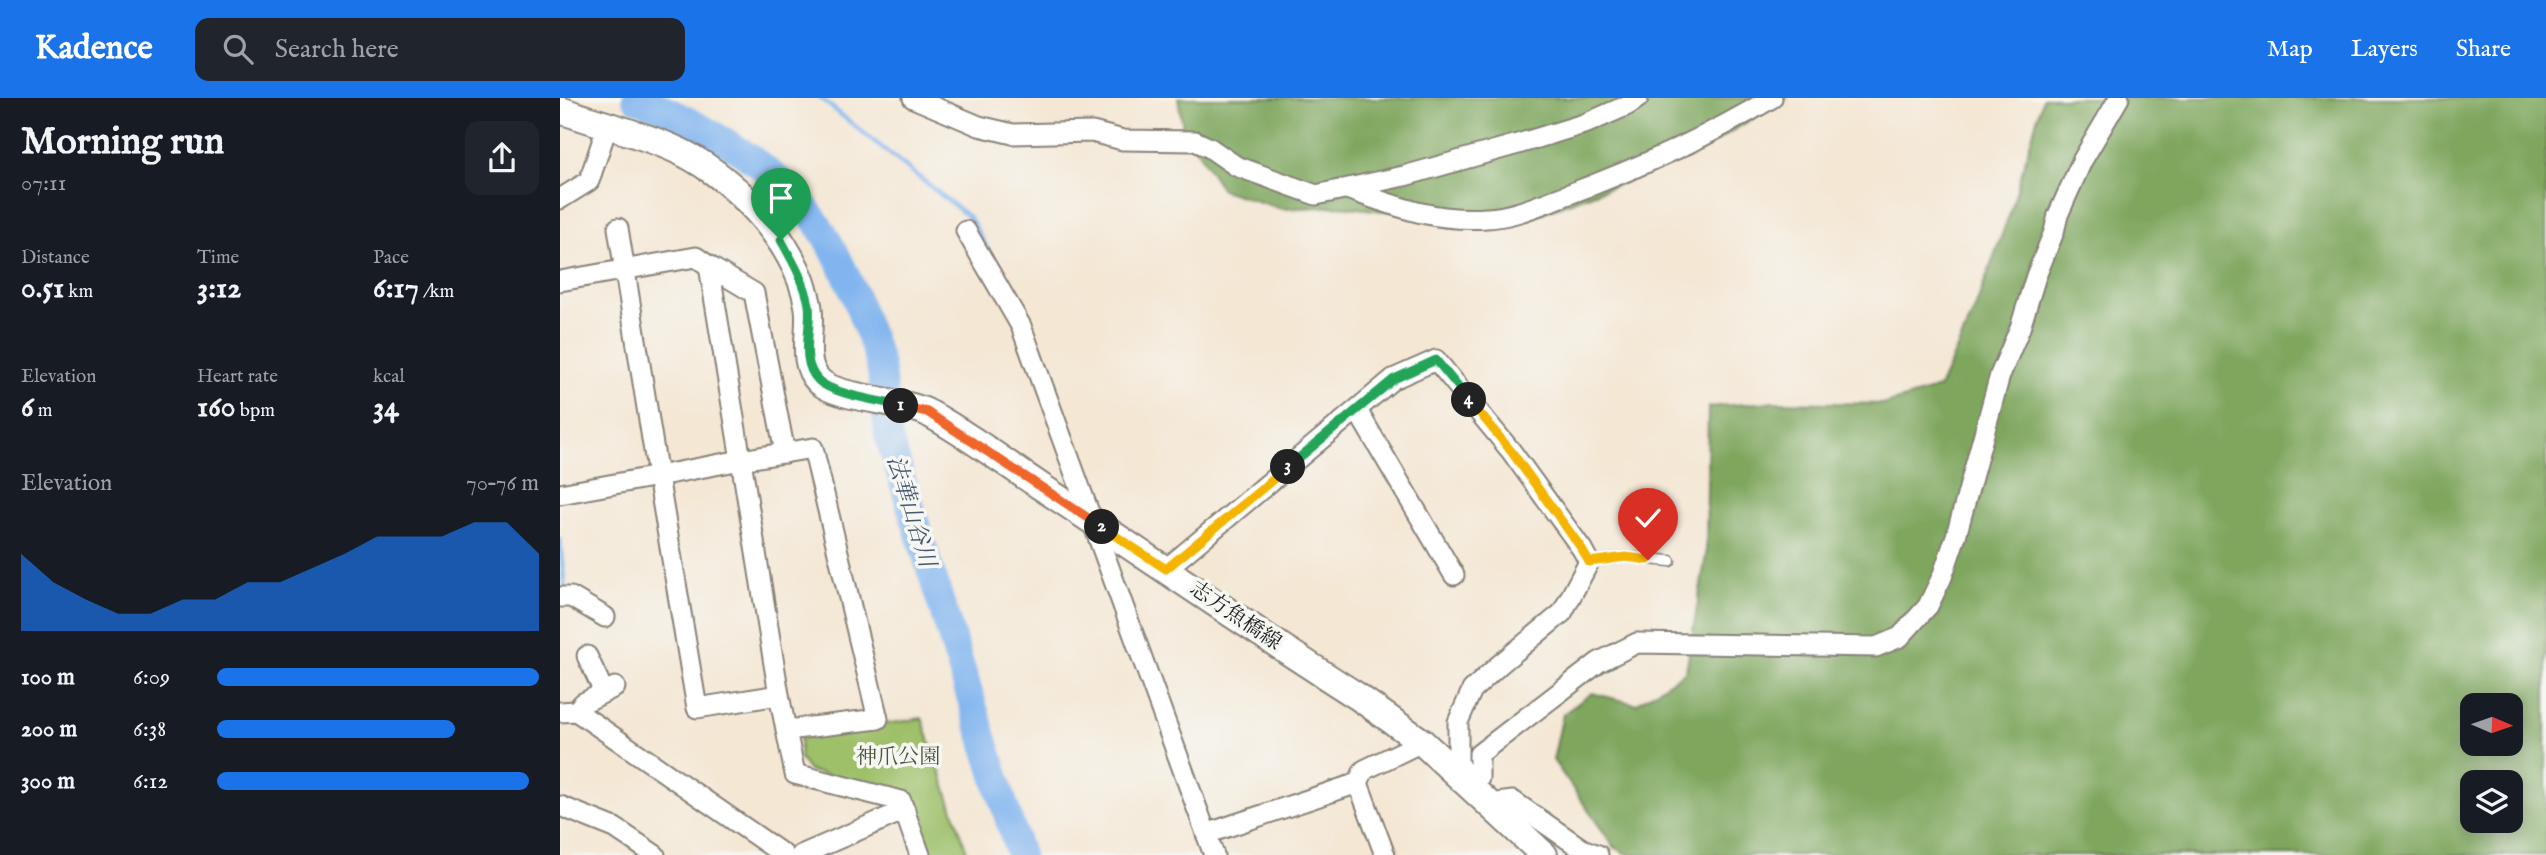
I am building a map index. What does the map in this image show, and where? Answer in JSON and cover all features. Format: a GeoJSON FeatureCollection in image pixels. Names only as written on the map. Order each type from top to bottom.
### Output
{"type":"FeatureCollection","features":[{"type":"Feature","properties":{"kind":"main road","name":"志方魚橋線"},"geometry":{"type":"LineString","coordinates":[[560,110],[671,147],[722,177],[759,215],[781,240],[796,268],[808,305],[807,349],[818,381],[836,390],[927,412],[1422,742],[1544,855]]}},
{"type":"Feature","properties":{"kind":"street"},"geometry":{"type":"LineString","coordinates":[[913,98],[979,126],[1013,134],[1092,132],[1123,140],[1195,141],[1236,166],[1316,195],[1404,176],[1518,144],[1587,123],[1638,98]]}},
{"type":"Feature","properties":{"kind":"street"},"geometry":{"type":"LineString","coordinates":[[1346,188],[1429,216],[1488,218],[1528,209],[1600,183],[1739,118],[1772,98]]}},
{"type":"Feature","properties":{"kind":"street"},"geometry":{"type":"LineString","coordinates":[[1166,569],[1394,379],[1436,360],[1511,451],[1589,562],[1562,614],[1472,690],[1458,722],[1458,763],[1470,786],[1479,778],[1479,754],[1599,662],[1637,643],[1876,647],[1900,637],[1927,606],[1942,577],[1956,536],[2000,375],[2020,328],[2058,215],[2082,161],[2119,98]]}},
{"type":"Feature","properties":{"kind":"street"},"geometry":{"type":"LineString","coordinates":[[560,199],[589,181],[607,127]]}},
{"type":"Feature","properties":{"kind":"street"},"geometry":{"type":"LineString","coordinates":[[618,228],[697,708],[779,695]]}},
{"type":"Feature","properties":{"kind":"street"},"geometry":{"type":"LineString","coordinates":[[966,231],[1021,326],[1214,855]]}},
{"type":"Feature","properties":{"kind":"street"},"geometry":{"type":"LineString","coordinates":[[560,281],[696,257],[754,293],[785,453]]}},
{"type":"Feature","properties":{"kind":"street"},"geometry":{"type":"LineString","coordinates":[[709,266],[779,695],[795,774],[901,801],[920,855]]}},
{"type":"Feature","properties":{"kind":"street"},"geometry":{"type":"LineString","coordinates":[[1357,410],[1454,575]]}},
{"type":"Feature","properties":{"kind":"street"},"geometry":{"type":"LineString","coordinates":[[560,494],[813,448],[878,719],[787,730]]}},
{"type":"Feature","properties":{"kind":"street"},"geometry":{"type":"LineString","coordinates":[[563,597],[605,617]]}},
{"type":"Feature","properties":{"kind":"street"},"geometry":{"type":"LineString","coordinates":[[587,656],[610,690],[568,712],[784,855]]}},
{"type":"Feature","properties":{"kind":"street"},"geometry":{"type":"LineString","coordinates":[[1385,855],[1358,783],[1364,770],[1422,742]]}},
{"type":"Feature","properties":{"kind":"street"},"geometry":{"type":"LineString","coordinates":[[1206,834],[1358,783]]}},
{"type":"Feature","properties":{"kind":"street"},"geometry":{"type":"LineString","coordinates":[[1489,804],[1513,801],[1582,849],[1598,855]]}},
{"type":"Feature","properties":{"kind":"street"},"geometry":{"type":"LineString","coordinates":[[560,806],[615,828],[655,855]]}},
{"type":"Feature","properties":{"kind":"street"},"geometry":{"type":"LineString","coordinates":[[801,855],[905,810]]}},
{"type":"Feature","properties":{"kind":"lane"},"geometry":{"type":"LineString","coordinates":[[1589,562],[1626,557],[1670,561]]}},
{"type":"Feature","properties":{"kind":"green space"},"geometry":{"type":"Polygon","coordinates":[[[1178,98],[1785,98],[1691,157],[1539,214],[1383,211],[1340,206],[1282,209],[1222,190],[1183,128],[1178,98]]]}},
{"type":"Feature","properties":{"kind":"green space"},"geometry":{"type":"Polygon","coordinates":[[[2043,98],[2546,98],[2546,855],[1629,855],[1614,847],[1553,760],[1563,714],[1592,693],[1636,704],[1686,671],[1706,556],[1708,407],[1771,402],[1886,404],[1939,388],[1974,311],[2011,210],[2043,98]]]}},
{"type":"Feature","properties":{"kind":"green space","name":"神爪公園"},"geometry":{"type":"Polygon","coordinates":[[[922,718],[968,855],[931,855],[915,802],[895,790],[809,771],[800,759],[800,738],[922,718]]]}},
{"type":"Feature","properties":{"kind":"waterway","name":"法華山谷川"},"geometry":{"type":"LineString","coordinates":[[636,98],[704,129],[771,173],[805,207],[838,259],[857,301],[880,366],[888,435],[1020,855]]}},
{"type":"Feature","properties":{"kind":"waterway"},"geometry":{"type":"LineString","coordinates":[[820,98],[970,218],[1023,312]]}},
{"type":"Feature","properties":{"kind":"waterway"},"geometry":{"type":"LineString","coordinates":[[560,540],[565,591]]}},
{"type":"Feature","properties":{"kind":"route"},"geometry":{"type":"LineString","coordinates":[[781,240],[796,268],[808,305],[807,349],[818,381],[836,390],[927,412],[1166,569],[1394,379],[1436,360],[1511,451],[1589,562],[1626,557],[1648,560]]}}]}
